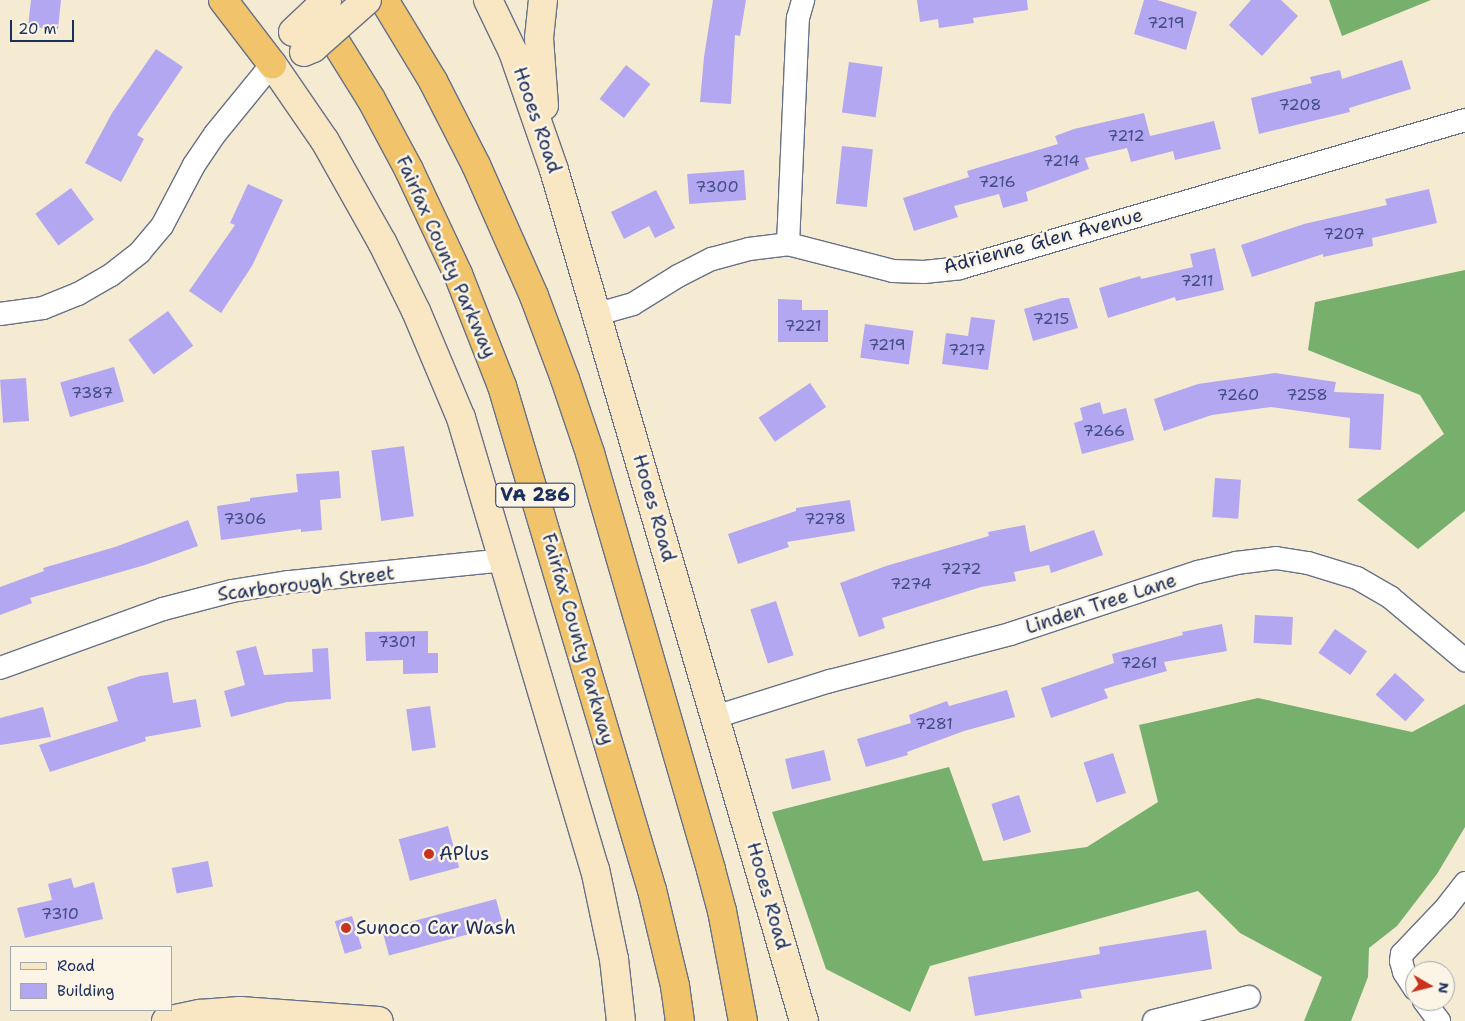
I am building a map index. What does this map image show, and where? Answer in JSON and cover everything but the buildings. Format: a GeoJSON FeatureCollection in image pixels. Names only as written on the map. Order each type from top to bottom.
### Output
{"type":"FeatureCollection","features":[{"type":"Feature","properties":{"kind":"highway"},"geometry":{"type":"LineString","coordinates":[[223,0],[272,64]]}},
{"type":"Feature","properties":{"kind":"highway","name":"Fairfax County Parkway"},"geometry":{"type":"LineString","coordinates":[[309,0],[367,92],[409,170],[461,282],[502,386],[652,890],[668,957],[680,1021]]}},
{"type":"Feature","properties":{"kind":"highway","name":"VA 286"},"geometry":{"type":"LineString","coordinates":[[384,0],[433,81],[480,173],[534,296],[565,379],[590,453],[711,870],[722,912],[743,1021]]}},
{"type":"Feature","properties":{"kind":"main road"},"geometry":{"type":"LineString","coordinates":[[326,0],[298,42],[272,64],[333,155],[382,242],[416,311],[461,418],[595,869],[614,959],[621,1021]]}},
{"type":"Feature","properties":{"kind":"main road"},"geometry":{"type":"LineString","coordinates":[[298,42],[313,48],[368,0]]}},
{"type":"Feature","properties":{"kind":"main road","name":"Hooes Road"},"geometry":{"type":"LineString","coordinates":[[488,0],[513,52],[554,170],[598,314],[804,1021]]}},
{"type":"Feature","properties":{"kind":"main road"},"geometry":{"type":"LineString","coordinates":[[543,0],[539,38],[540,77],[554,170]]}},
{"type":"Feature","properties":{"kind":"main road"},"geometry":{"type":"LineString","coordinates":[[166,1021],[200,1014],[240,1011],[379,1021]]}},
{"type":"Feature","properties":{"kind":"street"},"geometry":{"type":"LineString","coordinates":[[788,244],[798,18],[802,0]]}},
{"type":"Feature","properties":{"kind":"street"},"geometry":{"type":"LineString","coordinates":[[0,314],[43,308],[78,294],[111,275],[140,252],[162,226],[204,149],[272,64]]}},
{"type":"Feature","properties":{"kind":"street","name":"Adrienne Glen Avenue"},"geometry":{"type":"LineString","coordinates":[[598,314],[633,304],[678,276],[712,259],[749,249],[788,244],[893,271],[924,272],[960,268],[1465,120]]}},
{"type":"Feature","properties":{"kind":"street","name":"Linden Tree Lane"},"geometry":{"type":"LineString","coordinates":[[716,717],[830,682],[1010,634],[1198,572],[1236,563],[1276,558],[1316,565],[1357,578],[1391,598],[1465,660]]}},
{"type":"Feature","properties":{"kind":"street","name":"Scarborough Street"},"geometry":{"type":"LineString","coordinates":[[0,668],[163,609],[232,591],[289,582],[504,560]]}},
{"type":"Feature","properties":{"kind":"street"},"geometry":{"type":"LineString","coordinates":[[1405,974],[1401,961],[1402,954],[1445,909],[1465,883]]}},
{"type":"Feature","properties":{"kind":"street"},"geometry":{"type":"LineString","coordinates":[[1154,1021],[1249,997]]}},
{"type":"Feature","properties":{"kind":"green space"},"geometry":{"type":"Polygon","coordinates":[[[1329,0],[1431,0],[1342,36],[1329,0]]]}},
{"type":"Feature","properties":{"kind":"green space"},"geometry":{"type":"Polygon","coordinates":[[[1465,270],[1465,511],[1418,549],[1357,500],[1444,434],[1420,395],[1308,350],[1315,302],[1465,270]]]}},
{"type":"Feature","properties":{"kind":"green space"},"geometry":{"type":"Polygon","coordinates":[[[1258,698],[1412,732],[1465,704],[1465,827],[1437,874],[1397,926],[1369,948],[1368,977],[1351,1021],[1304,1021],[1322,977],[1240,933],[1198,891],[930,966],[910,1012],[826,969],[772,812],[949,767],[983,861],[1087,847],[1158,802],[1139,725],[1258,698]]]}},
{"type":"Feature","properties":{"kind":"place","name":"APlus"},"geometry":{"type":"Point","coordinates":[429,854]}},
{"type":"Feature","properties":{"kind":"place","name":"Sunoco Car Wash"},"geometry":{"type":"Point","coordinates":[346,928]}}]}
